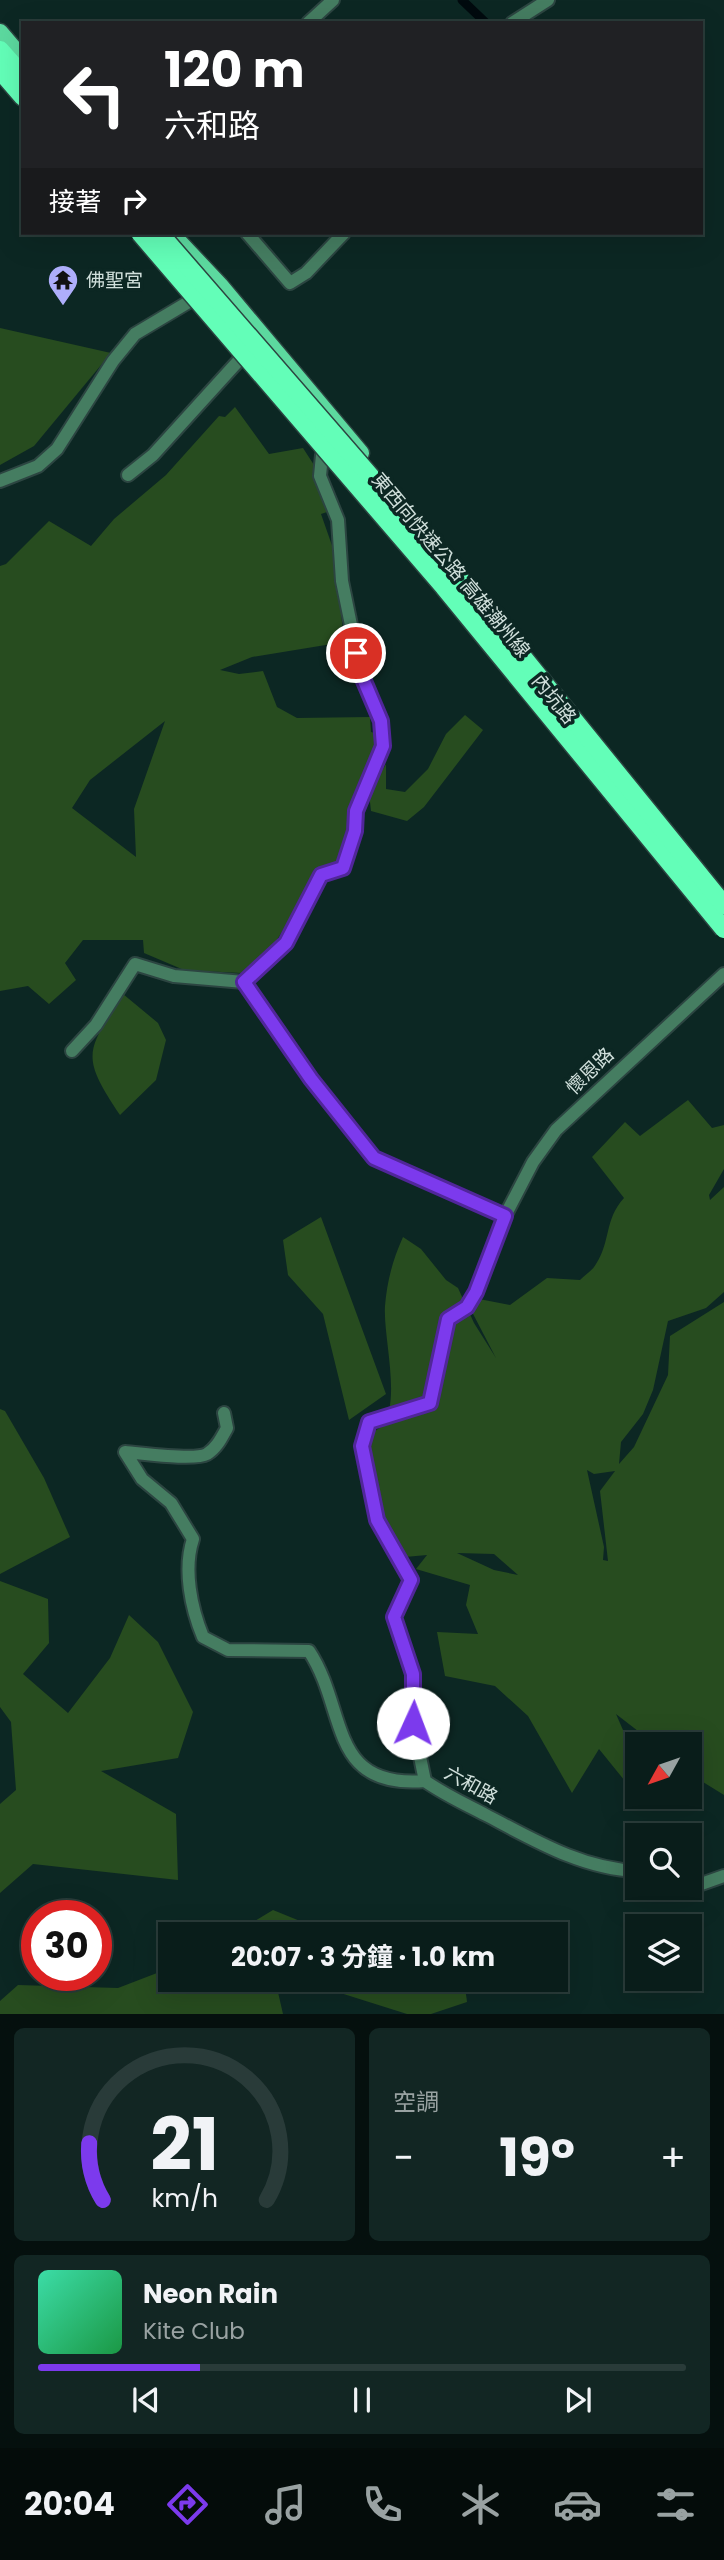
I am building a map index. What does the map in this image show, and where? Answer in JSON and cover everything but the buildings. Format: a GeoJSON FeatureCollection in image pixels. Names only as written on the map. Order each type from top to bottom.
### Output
{"type":"FeatureCollection","features":[{"type":"Feature","properties":{"kind":"highway"},"geometry":{"type":"LineString","coordinates":[[0,50],[21,74]]}},
{"type":"Feature","properties":{"kind":"highway"},"geometry":{"type":"LineString","coordinates":[[0,70],[21,95]]}},
{"type":"Feature","properties":{"kind":"highway","name":"東西向快速公路 高雄潮州線"},"geometry":{"type":"LineString","coordinates":[[142,235],[444,587],[724,929]]}},
{"type":"Feature","properties":{"kind":"highway","name":"東西向快速公路 高雄潮州線"},"geometry":{"type":"LineString","coordinates":[[161,235],[457,576],[724,905]]}},
{"type":"Feature","properties":{"kind":"main road"},"geometry":{"type":"LineString","coordinates":[[0,32],[21,57]]}},
{"type":"Feature","properties":{"kind":"main road"},"geometry":{"type":"LineString","coordinates":[[0,83],[21,107]]}},
{"type":"Feature","properties":{"kind":"main road","name":"內坑路"},"geometry":{"type":"LineString","coordinates":[[133,235],[192,299],[439,592],[724,940]]}},
{"type":"Feature","properties":{"kind":"main road","name":"內坑路"},"geometry":{"type":"LineString","coordinates":[[173,235],[220,285],[461,572],[724,892]]}},
{"type":"Feature","properties":{"kind":"street"},"geometry":{"type":"LineString","coordinates":[[310,21],[333,0]]}},
{"type":"Feature","properties":{"kind":"street"},"geometry":{"type":"LineString","coordinates":[[515,21],[548,0]]}},
{"type":"Feature","properties":{"kind":"street"},"geometry":{"type":"LineString","coordinates":[[249,235],[290,282],[306,273],[342,235]]}},
{"type":"Feature","properties":{"kind":"street"},"geometry":{"type":"LineString","coordinates":[[0,481],[38,466],[57,449],[114,361],[135,334],[220,285]]}},
{"type":"Feature","properties":{"kind":"street"},"geometry":{"type":"LineString","coordinates":[[128,475],[153,455],[241,358]]}},
{"type":"Feature","properties":{"kind":"street"},"geometry":{"type":"LineString","coordinates":[[72,1051],[96,1025],[135,964],[174,976],[244,982],[286,943],[321,875],[343,868],[355,831],[356,811],[383,746],[381,721],[361,674],[342,581],[338,520],[320,476],[322,455]]}},
{"type":"Feature","properties":{"kind":"street","name":"懷恩路"},"geometry":{"type":"LineString","coordinates":[[505,1216],[533,1162],[556,1130],[724,974]]}},
{"type":"Feature","properties":{"kind":"street"},"geometry":{"type":"LineString","coordinates":[[244,982],[311,1079],[374,1158],[505,1216]]}},
{"type":"Feature","properties":{"kind":"street","name":"六和路"},"geometry":{"type":"LineString","coordinates":[[505,1216],[476,1292],[467,1307],[448,1319],[430,1403],[369,1422],[362,1446],[377,1520],[411,1580],[394,1617],[413,1674],[413,1723],[425,1781],[446,1796],[569,1856],[625,1870]]}},
{"type":"Feature","properties":{"kind":"street"},"geometry":{"type":"LineString","coordinates":[[224,1413],[227,1428],[219,1443],[206,1454],[194,1457],[125,1452],[142,1479],[171,1503],[193,1539],[188,1555],[193,1606],[203,1637],[228,1650],[309,1651],[357,1765],[378,1777],[404,1783],[425,1781]]}},
{"type":"Feature","properties":{"kind":"street"},"geometry":{"type":"LineString","coordinates":[[702,1883],[724,1876]]}},
{"type":"Feature","properties":{"kind":"green space"},"geometry":{"type":"Polygon","coordinates":[[[0,328],[111,353],[34,446],[0,465],[0,328]]]}},
{"type":"Feature","properties":{"kind":"green space"},"geometry":{"type":"Polygon","coordinates":[[[235,407],[269,454],[303,448],[314,465],[327,512],[321,514],[335,554],[344,642],[252,657],[220,670],[239,674],[263,671],[277,707],[297,718],[370,717],[371,732],[379,734],[374,762],[342,860],[321,876],[312,887],[271,948],[241,973],[184,970],[144,953],[143,940],[83,940],[65,963],[76,980],[49,1004],[28,986],[0,991],[0,566],[6,564],[49,521],[91,546],[114,519],[166,475],[219,416],[225,417],[235,407]],[[165,721],[90,780],[72,808],[136,857],[134,809],[165,721]]]}},
{"type":"Feature","properties":{"kind":"green space"},"geometry":{"type":"Polygon","coordinates":[[[465,715],[483,730],[424,807],[407,821],[371,811],[369,793],[386,764],[386,789],[405,792],[428,769],[446,734],[465,715]]]}},
{"type":"Feature","properties":{"kind":"green space"},"geometry":{"type":"Polygon","coordinates":[[[123,994],[158,1023],[166,1040],[156,1080],[120,1115],[98,1079],[93,1054],[101,1029],[123,994]]]}},
{"type":"Feature","properties":{"kind":"green space"},"geometry":{"type":"Polygon","coordinates":[[[688,1100],[712,1128],[724,1125],[724,1169],[709,1195],[710,1200],[724,1187],[724,1292],[706,1308],[668,1321],[653,1390],[643,1414],[621,1442],[619,1464],[634,1447],[668,1375],[670,1336],[724,1302],[724,1795],[702,1781],[702,1732],[639,1732],[616,1714],[625,1735],[625,1781],[599,1749],[572,1793],[528,1716],[495,1686],[445,1676],[437,1632],[478,1634],[466,1605],[470,1585],[416,1569],[427,1555],[405,1557],[386,1540],[367,1450],[370,1435],[383,1425],[391,1400],[385,1306],[391,1270],[403,1237],[421,1249],[446,1280],[458,1288],[474,1323],[496,1358],[471,1310],[479,1299],[510,1305],[547,1278],[580,1280],[593,1268],[604,1247],[613,1214],[624,1198],[592,1157],[625,1122],[640,1136],[688,1100]],[[587,1470],[604,1547],[603,1560],[608,1561],[600,1491],[615,1471],[594,1474],[587,1470]],[[457,1553],[494,1570],[518,1575],[494,1554],[457,1553]]]}},
{"type":"Feature","properties":{"kind":"green space"},"geometry":{"type":"Polygon","coordinates":[[[321,1217],[386,1394],[349,1420],[323,1314],[288,1275],[283,1240],[321,1217]]]}},
{"type":"Feature","properties":{"kind":"green space"},"geometry":{"type":"Polygon","coordinates":[[[0,1409],[5,1411],[44,1478],[70,1537],[0,1574],[0,1409]]]}},
{"type":"Feature","properties":{"kind":"green space"},"geometry":{"type":"Polygon","coordinates":[[[0,1581],[48,1599],[49,1643],[23,1674],[68,1713],[110,1658],[129,1615],[158,1642],[193,1712],[178,1758],[101,1771],[176,1814],[178,1880],[33,1864],[0,1893],[0,1804],[16,1790],[11,1722],[0,1707],[0,1581]]]}},
{"type":"Feature","properties":{"kind":"green space"},"geometry":{"type":"Polygon","coordinates":[[[273,1910],[302,1922],[253,1922],[273,1910]]]}},
{"type":"Feature","properties":{"kind":"green space"},"geometry":{"type":"Polygon","coordinates":[[[158,1973],[158,1992],[278,1992],[283,2014],[0,2014],[0,2001],[18,1985],[21,1985],[21,1991],[112,1991],[112,1988],[158,1973]]]}},
{"type":"Feature","properties":{"kind":"green space"},"geometry":{"type":"Polygon","coordinates":[[[337,1992],[466,1992],[467,2002],[431,2014],[407,2014],[337,1992]]]}},
{"type":"Feature","properties":{"kind":"waterway"},"geometry":{"type":"LineString","coordinates":[[462,0],[484,21]]}},
{"type":"Feature","properties":{"kind":"place","name":"佛聖宮"},"geometry":{"type":"Point","coordinates":[63,307]}},
{"type":"Feature","properties":{"kind":"route"},"geometry":{"type":"LineString","coordinates":[[356,653],[361,674],[381,721],[383,746],[375,771],[356,811],[355,831],[343,868],[321,875],[286,943],[244,982],[311,1079],[374,1158],[383,1164],[423,1177],[505,1216],[476,1292],[467,1307],[448,1319],[430,1403],[380,1416],[369,1422],[362,1446],[377,1520],[392,1551],[411,1580],[394,1617],[413,1674],[413,1723]]}}]}
